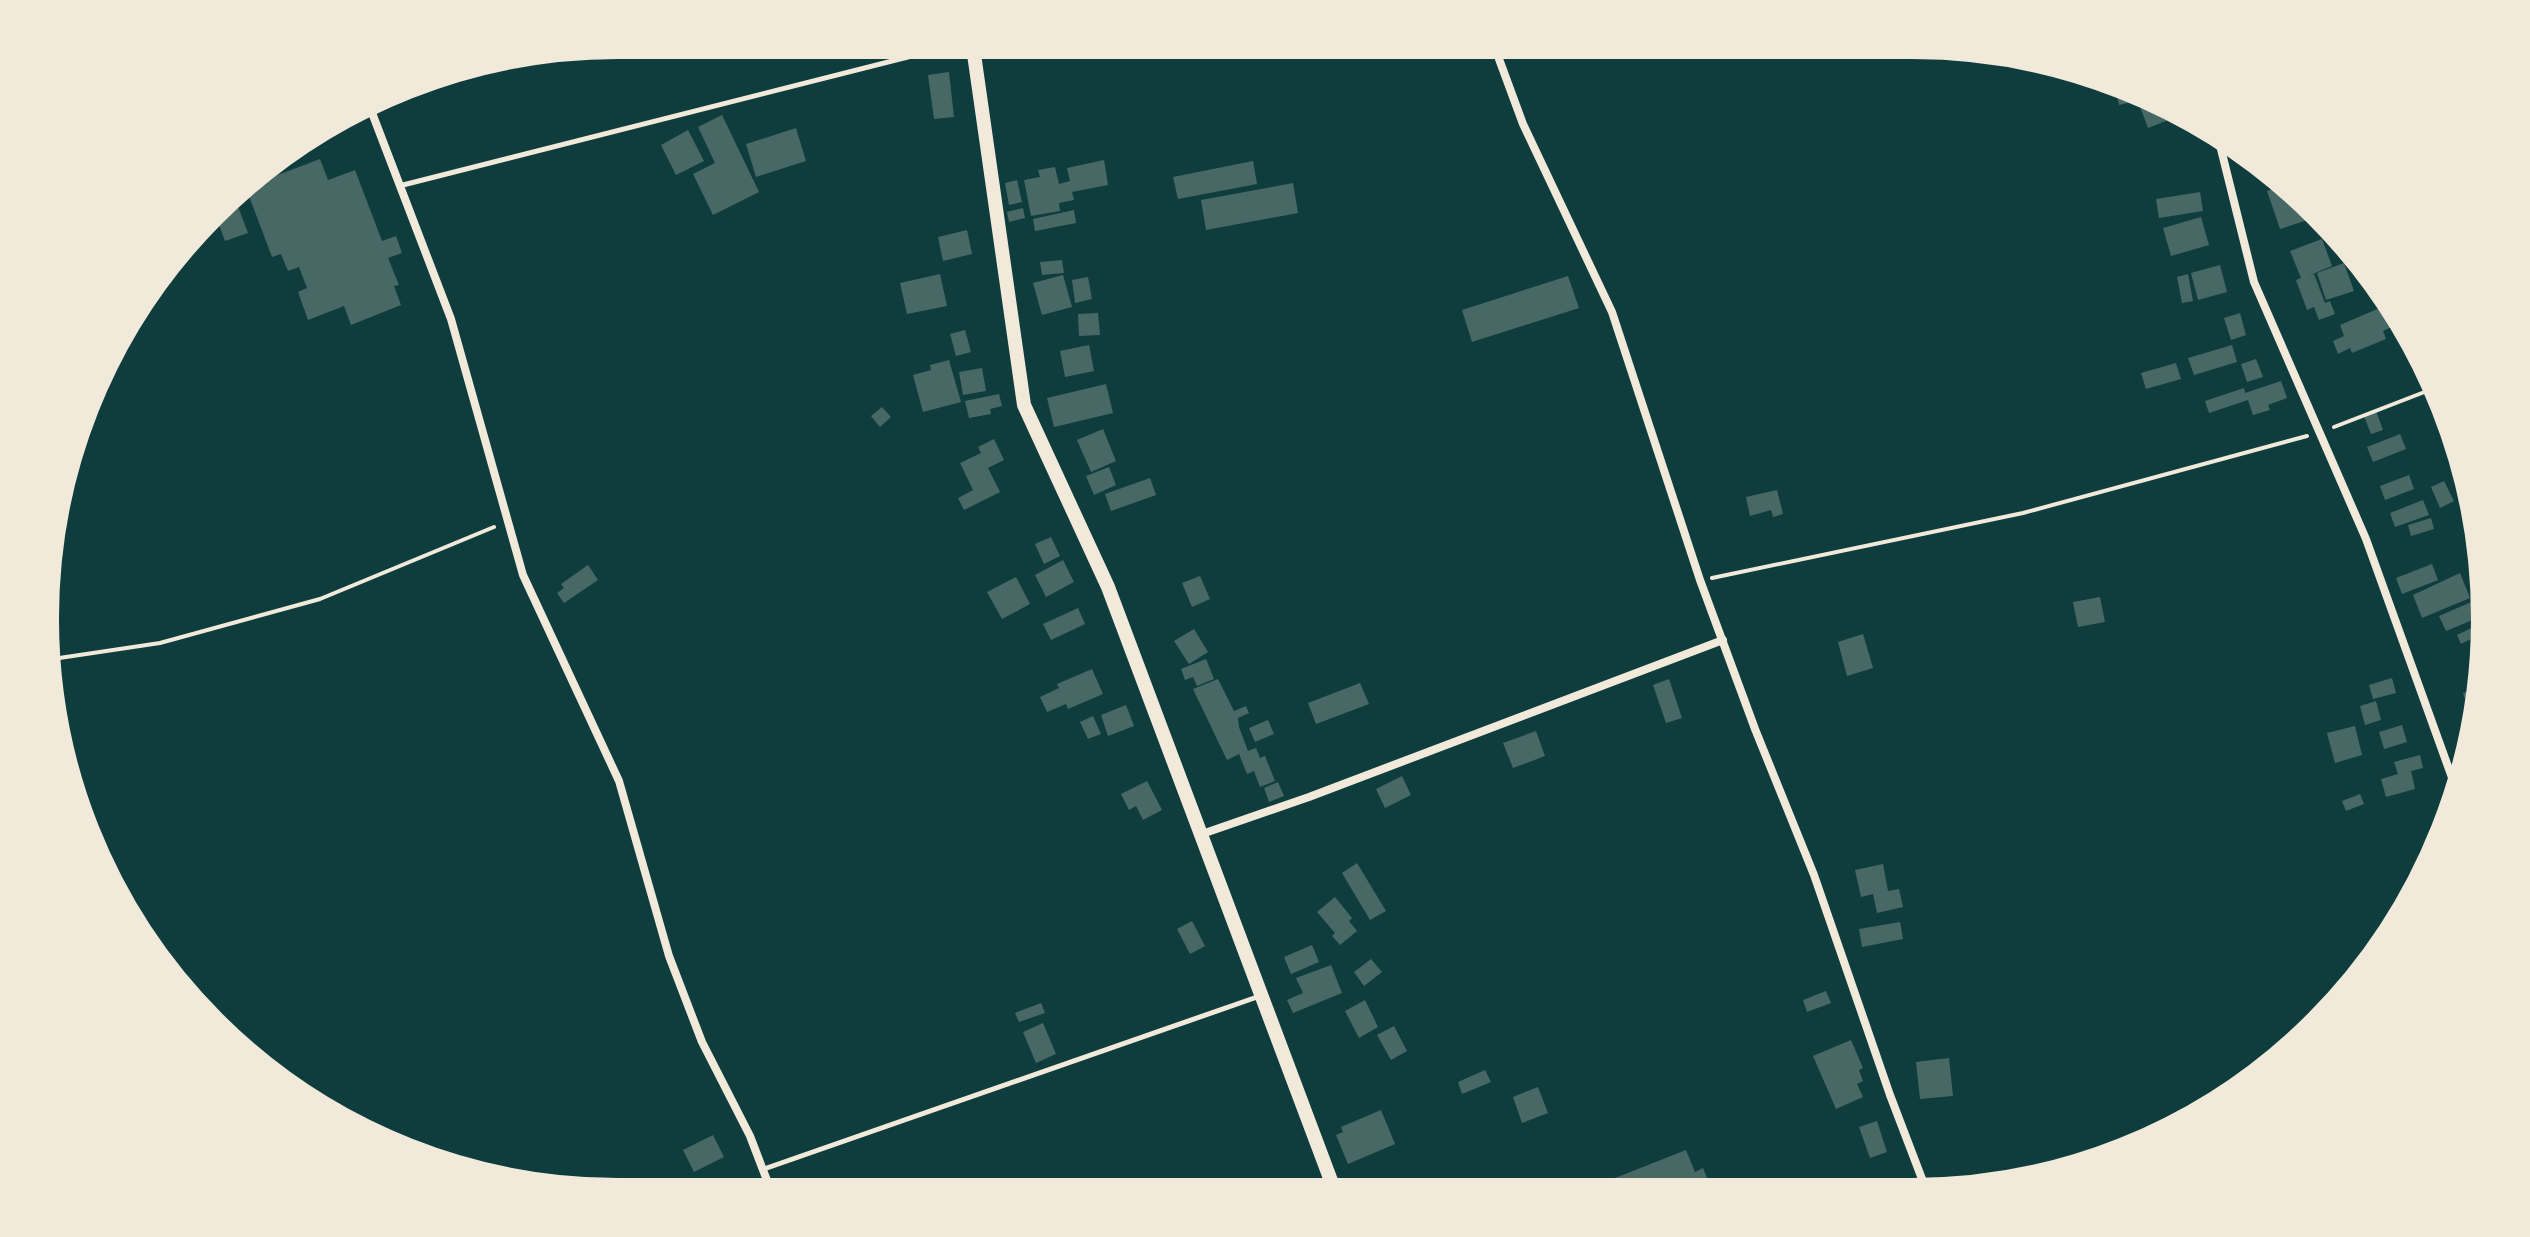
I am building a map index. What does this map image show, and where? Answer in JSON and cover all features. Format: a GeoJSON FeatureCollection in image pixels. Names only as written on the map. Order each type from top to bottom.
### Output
{"type":"FeatureCollection","features":[{"type":"Feature","properties":{"kind":"street"},"geometry":{"type":"LineString","coordinates":[[975,54],[1024,405],[1108,587],[1332,1183]]}},
{"type":"Feature","properties":{"kind":"street"},"geometry":{"type":"LineString","coordinates":[[1497,54],[1523,124],[1612,312],[1700,580],[1755,729],[1814,875],[1923,1183]]}},
{"type":"Feature","properties":{"kind":"street"},"geometry":{"type":"LineString","coordinates":[[371,111],[451,319],[523,575],[619,781],[669,956],[702,1042],[750,1136],[768,1183]]}},
{"type":"Feature","properties":{"kind":"street"},"geometry":{"type":"LineString","coordinates":[[2220,146],[2254,282],[2366,539],[2453,779]]}},
{"type":"Feature","properties":{"kind":"street"},"geometry":{"type":"LineString","coordinates":[[1202,834],[1309,797],[1723,640]]}},
{"type":"Feature","properties":{"kind":"lane"},"geometry":{"type":"LineString","coordinates":[[398,186],[918,54]]}},
{"type":"Feature","properties":{"kind":"lane"},"geometry":{"type":"LineString","coordinates":[[763,1169],[1263,995]]}},
{"type":"Feature","properties":{"kind":"path"},"geometry":{"type":"LineString","coordinates":[[1700,580],[2023,513],[2320,433],[2428,391]]}},
{"type":"Feature","properties":{"kind":"path"},"geometry":{"type":"LineString","coordinates":[[55,659],[160,643],[320,599],[508,522]]}},
{"type":"Feature","properties":{"kind":"building"},"geometry":{"type":"Polygon","coordinates":[[[949,72],[954,117],[934,119],[928,75],[949,72]]]}},
{"type":"Feature","properties":{"kind":"building"},"geometry":{"type":"Polygon","coordinates":[[[2116,92],[2136,101],[2119,105],[2116,92]]]}},
{"type":"Feature","properties":{"kind":"building"},"geometry":{"type":"Polygon","coordinates":[[[2139,104],[2161,112],[2171,119],[2148,128],[2139,104]]]}},
{"type":"Feature","properties":{"kind":"building"},"geometry":{"type":"Polygon","coordinates":[[[722,115],[759,192],[713,215],[693,174],[715,163],[698,127],[722,115]]]}},
{"type":"Feature","properties":{"kind":"building"},"geometry":{"type":"Polygon","coordinates":[[[796,128],[806,161],[756,177],[746,144],[796,128]]]}},
{"type":"Feature","properties":{"kind":"building"},"geometry":{"type":"Polygon","coordinates":[[[688,130],[704,161],[676,175],[661,145],[688,130]]]}},
{"type":"Feature","properties":{"kind":"building"},"geometry":{"type":"Polygon","coordinates":[[[320,159],[328,180],[355,170],[382,241],[396,236],[402,253],[388,258],[399,285],[394,286],[401,305],[351,325],[344,306],[308,320],[298,292],[307,288],[299,267],[288,271],[281,254],[272,257],[249,196],[257,192],[255,187],[263,181],[320,159]]]}},
{"type":"Feature","properties":{"kind":"building"},"geometry":{"type":"Polygon","coordinates":[[[1104,160],[1108,185],[1072,192],[1074,200],[1059,203],[1060,211],[1031,216],[1024,180],[1040,177],[1038,170],[1055,167],[1059,184],[1070,181],[1067,168],[1104,160]]]}},
{"type":"Feature","properties":{"kind":"building"},"geometry":{"type":"Polygon","coordinates":[[[1253,161],[1257,184],[1178,199],[1173,177],[1253,161]]]}},
{"type":"Feature","properties":{"kind":"building"},"geometry":{"type":"Polygon","coordinates":[[[1017,180],[1022,202],[1009,205],[1005,183],[1017,180]]]}},
{"type":"Feature","properties":{"kind":"building"},"geometry":{"type":"Polygon","coordinates":[[[1293,183],[1298,213],[1206,230],[1201,200],[1293,183]]]}},
{"type":"Feature","properties":{"kind":"building"},"geometry":{"type":"Polygon","coordinates":[[[2276,188],[2306,214],[2308,220],[2280,229],[2267,191],[2276,188]]]}},
{"type":"Feature","properties":{"kind":"building"},"geometry":{"type":"Polygon","coordinates":[[[2200,192],[2203,211],[2159,218],[2156,199],[2200,192]]]}},
{"type":"Feature","properties":{"kind":"building"},"geometry":{"type":"Polygon","coordinates":[[[237,204],[248,233],[225,241],[217,221],[237,204]]]}},
{"type":"Feature","properties":{"kind":"building"},"geometry":{"type":"Polygon","coordinates":[[[1023,208],[1025,218],[1009,222],[1007,212],[1023,208]]]}},
{"type":"Feature","properties":{"kind":"building"},"geometry":{"type":"Polygon","coordinates":[[[1074,210],[1076,223],[1035,231],[1033,219],[1074,210]]]}},
{"type":"Feature","properties":{"kind":"building"},"geometry":{"type":"Polygon","coordinates":[[[2201,217],[2209,245],[2171,256],[2163,228],[2201,217]]]}},
{"type":"Feature","properties":{"kind":"building"},"geometry":{"type":"Polygon","coordinates":[[[967,230],[972,254],[943,261],[938,237],[967,230]]]}},
{"type":"Feature","properties":{"kind":"building"},"geometry":{"type":"Polygon","coordinates":[[[2322,239],[2332,266],[2308,276],[2314,274],[2325,303],[2330,301],[2335,314],[2319,320],[2314,307],[2307,310],[2296,280],[2301,278],[2290,251],[2322,239]]]}},
{"type":"Feature","properties":{"kind":"building"},"geometry":{"type":"Polygon","coordinates":[[[2336,246],[2346,258],[2342,261],[2333,248],[2336,246]]]}},
{"type":"Feature","properties":{"kind":"building"},"geometry":{"type":"Polygon","coordinates":[[[1062,260],[1064,273],[1042,275],[1040,262],[1062,260]]]}},
{"type":"Feature","properties":{"kind":"building"},"geometry":{"type":"Polygon","coordinates":[[[2344,263],[2354,291],[2326,300],[2317,273],[2344,263]]]}},
{"type":"Feature","properties":{"kind":"building"},"geometry":{"type":"Polygon","coordinates":[[[2220,265],[2227,292],[2198,300],[2191,273],[2220,265]]]}},
{"type":"Feature","properties":{"kind":"building"},"geometry":{"type":"Polygon","coordinates":[[[940,274],[947,306],[907,314],[900,283],[940,274]]]}},
{"type":"Feature","properties":{"kind":"building"},"geometry":{"type":"Polygon","coordinates":[[[2188,274],[2193,301],[2182,303],[2177,277],[2188,274]]]}},
{"type":"Feature","properties":{"kind":"building"},"geometry":{"type":"Polygon","coordinates":[[[1063,275],[1072,307],[1042,315],[1033,283],[1063,275]]]}},
{"type":"Feature","properties":{"kind":"building"},"geometry":{"type":"Polygon","coordinates":[[[1568,276],[1579,308],[1472,342],[1462,310],[1568,276]]]}},
{"type":"Feature","properties":{"kind":"building"},"geometry":{"type":"Polygon","coordinates":[[[1088,277],[1092,299],[1075,303],[1072,280],[1088,277]]]}},
{"type":"Feature","properties":{"kind":"building"},"geometry":{"type":"Polygon","coordinates":[[[2382,307],[2394,326],[2383,331],[2386,339],[2352,353],[2350,348],[2338,354],[2333,341],[2344,336],[2340,325],[2382,307]]]}},
{"type":"Feature","properties":{"kind":"building"},"geometry":{"type":"Polygon","coordinates":[[[1098,313],[1100,335],[1079,336],[1078,314],[1098,313]]]}},
{"type":"Feature","properties":{"kind":"building"},"geometry":{"type":"Polygon","coordinates":[[[2240,313],[2246,335],[2231,340],[2224,318],[2240,313]]]}},
{"type":"Feature","properties":{"kind":"building"},"geometry":{"type":"Polygon","coordinates":[[[965,330],[971,352],[956,356],[950,334],[965,330]]]}},
{"type":"Feature","properties":{"kind":"building"},"geometry":{"type":"Polygon","coordinates":[[[1089,345],[1094,371],[1065,377],[1060,351],[1089,345]]]}},
{"type":"Feature","properties":{"kind":"building"},"geometry":{"type":"Polygon","coordinates":[[[2232,345],[2237,362],[2194,375],[2188,358],[2232,345]]]}},
{"type":"Feature","properties":{"kind":"building"},"geometry":{"type":"Polygon","coordinates":[[[2256,359],[2263,377],[2247,382],[2241,364],[2256,359]]]}},
{"type":"Feature","properties":{"kind":"building"},"geometry":{"type":"Polygon","coordinates":[[[949,360],[961,402],[923,412],[913,375],[931,370],[930,365],[949,360]]]}},
{"type":"Feature","properties":{"kind":"building"},"geometry":{"type":"Polygon","coordinates":[[[2176,363],[2181,379],[2146,389],[2141,373],[2176,363]]]}},
{"type":"Feature","properties":{"kind":"building"},"geometry":{"type":"Polygon","coordinates":[[[982,368],[986,391],[963,395],[959,372],[982,368]]]}},
{"type":"Feature","properties":{"kind":"building"},"geometry":{"type":"Polygon","coordinates":[[[2281,381],[2287,398],[2268,405],[2270,410],[2253,415],[2248,400],[2209,413],[2205,401],[2244,388],[2245,393],[2281,381]]]}},
{"type":"Feature","properties":{"kind":"building"},"geometry":{"type":"Polygon","coordinates":[[[1106,384],[1113,413],[1054,427],[1047,398],[1106,384]]]}},
{"type":"Feature","properties":{"kind":"building"},"geometry":{"type":"Polygon","coordinates":[[[999,394],[1002,406],[990,409],[991,414],[969,418],[965,401],[999,394]]]}},
{"type":"Feature","properties":{"kind":"building"},"geometry":{"type":"Polygon","coordinates":[[[882,407],[891,417],[880,427],[871,416],[882,407]]]}},
{"type":"Feature","properties":{"kind":"building"},"geometry":{"type":"Polygon","coordinates":[[[2376,411],[2383,430],[2371,434],[2364,416],[2376,411]]]}},
{"type":"Feature","properties":{"kind":"building"},"geometry":{"type":"Polygon","coordinates":[[[1103,429],[1116,461],[1091,472],[1077,440],[1103,429]]]}},
{"type":"Feature","properties":{"kind":"building"},"geometry":{"type":"Polygon","coordinates":[[[2400,434],[2406,449],[2373,462],[2367,447],[2400,434]]]}},
{"type":"Feature","properties":{"kind":"building"},"geometry":{"type":"Polygon","coordinates":[[[994,439],[1004,460],[988,468],[1000,492],[964,510],[958,498],[973,490],[960,463],[981,453],[978,447],[994,439]]]}},
{"type":"Feature","properties":{"kind":"building"},"geometry":{"type":"Polygon","coordinates":[[[1109,467],[1116,485],[1094,495],[1086,476],[1109,467]]]}},
{"type":"Feature","properties":{"kind":"building"},"geometry":{"type":"Polygon","coordinates":[[[2409,475],[2414,489],[2385,500],[2380,486],[2409,475]]]}},
{"type":"Feature","properties":{"kind":"building"},"geometry":{"type":"Polygon","coordinates":[[[1150,478],[1156,495],[1111,511],[1105,494],[1150,478]]]}},
{"type":"Feature","properties":{"kind":"building"},"geometry":{"type":"Polygon","coordinates":[[[2444,481],[2454,501],[2440,508],[2431,487],[2444,481]]]}},
{"type":"Feature","properties":{"kind":"building"},"geometry":{"type":"Polygon","coordinates":[[[1777,490],[1783,514],[1773,517],[1771,510],[1750,516],[1746,497],[1777,490]]]}},
{"type":"Feature","properties":{"kind":"building"},"geometry":{"type":"Polygon","coordinates":[[[2423,500],[2429,515],[2395,527],[2390,513],[2423,500]]]}},
{"type":"Feature","properties":{"kind":"building"},"geometry":{"type":"Polygon","coordinates":[[[2431,518],[2434,529],[2411,536],[2408,525],[2431,518]]]}},
{"type":"Feature","properties":{"kind":"building"},"geometry":{"type":"Polygon","coordinates":[[[1051,537],[1060,556],[1044,564],[1035,544],[1051,537]]]}},
{"type":"Feature","properties":{"kind":"building"},"geometry":{"type":"Polygon","coordinates":[[[1063,560],[1074,582],[1046,597],[1035,575],[1063,560]]]}},
{"type":"Feature","properties":{"kind":"building"},"geometry":{"type":"Polygon","coordinates":[[[2432,564],[2438,580],[2402,594],[2396,578],[2432,564]]]}},
{"type":"Feature","properties":{"kind":"building"},"geometry":{"type":"Polygon","coordinates":[[[588,565],[598,580],[564,603],[557,593],[564,588],[561,584],[588,565]]]}},
{"type":"Feature","properties":{"kind":"building"},"geometry":{"type":"Polygon","coordinates":[[[2460,573],[2470,598],[2422,618],[2413,595],[2460,573]]]}},
{"type":"Feature","properties":{"kind":"building"},"geometry":{"type":"Polygon","coordinates":[[[1200,576],[1210,599],[1192,607],[1182,583],[1200,576]]]}},
{"type":"Feature","properties":{"kind":"building"},"geometry":{"type":"Polygon","coordinates":[[[1016,577],[1030,604],[1002,619],[987,592],[1016,577]]]}},
{"type":"Feature","properties":{"kind":"building"},"geometry":{"type":"Polygon","coordinates":[[[2100,597],[2105,622],[2078,627],[2073,602],[2100,597]]]}},
{"type":"Feature","properties":{"kind":"building"},"geometry":{"type":"Polygon","coordinates":[[[2476,600],[2476,619],[2446,631],[2439,616],[2476,600]]]}},
{"type":"Feature","properties":{"kind":"building"},"geometry":{"type":"Polygon","coordinates":[[[1078,608],[1085,624],[1051,640],[1043,624],[1078,608]]]}},
{"type":"Feature","properties":{"kind":"building"},"geometry":{"type":"Polygon","coordinates":[[[2476,626],[2475,637],[2461,644],[2457,635],[2476,626]]]}},
{"type":"Feature","properties":{"kind":"building"},"geometry":{"type":"Polygon","coordinates":[[[1194,629],[1208,652],[1189,664],[1174,641],[1194,629]]]}},
{"type":"Feature","properties":{"kind":"building"},"geometry":{"type":"Polygon","coordinates":[[[1863,634],[1873,668],[1847,676],[1838,642],[1863,634]]]}},
{"type":"Feature","properties":{"kind":"building"},"geometry":{"type":"Polygon","coordinates":[[[1206,659],[1214,679],[1197,686],[1193,677],[1185,680],[1181,669],[1206,659]]]}},
{"type":"Feature","properties":{"kind":"building"},"geometry":{"type":"Polygon","coordinates":[[[1092,669],[1103,694],[1068,709],[1066,704],[1047,712],[1040,697],[1059,688],[1057,684],[1092,669]]]}},
{"type":"Feature","properties":{"kind":"building"},"geometry":{"type":"Polygon","coordinates":[[[2392,678],[2396,693],[2373,699],[2369,685],[2392,678]]]}},
{"type":"Feature","properties":{"kind":"building"},"geometry":{"type":"Polygon","coordinates":[[[1218,679],[1234,711],[1246,706],[1249,713],[1238,718],[1248,751],[1256,748],[1260,758],[1265,756],[1275,781],[1260,787],[1254,771],[1247,774],[1239,754],[1227,760],[1193,689],[1218,679]]]}},
{"type":"Feature","properties":{"kind":"building"},"geometry":{"type":"Polygon","coordinates":[[[1669,679],[1682,718],[1666,723],[1653,685],[1669,679]]]}},
{"type":"Feature","properties":{"kind":"building"},"geometry":{"type":"Polygon","coordinates":[[[1360,683],[1369,704],[1316,724],[1308,703],[1360,683]]]}},
{"type":"Feature","properties":{"kind":"building"},"geometry":{"type":"Polygon","coordinates":[[[2471,690],[2468,709],[2463,693],[2471,690]]]}},
{"type":"Feature","properties":{"kind":"building"},"geometry":{"type":"Polygon","coordinates":[[[2376,701],[2381,720],[2365,725],[2360,706],[2376,701]]]}},
{"type":"Feature","properties":{"kind":"building"},"geometry":{"type":"Polygon","coordinates":[[[1126,705],[1134,726],[1108,736],[1101,715],[1126,705]]]}},
{"type":"Feature","properties":{"kind":"building"},"geometry":{"type":"Polygon","coordinates":[[[1093,716],[1101,734],[1088,739],[1080,722],[1093,716]]]}},
{"type":"Feature","properties":{"kind":"building"},"geometry":{"type":"Polygon","coordinates":[[[1268,720],[1274,734],[1255,742],[1249,728],[1268,720]]]}},
{"type":"Feature","properties":{"kind":"building"},"geometry":{"type":"Polygon","coordinates":[[[2402,725],[2407,742],[2384,749],[2379,732],[2402,725]]]}},
{"type":"Feature","properties":{"kind":"building"},"geometry":{"type":"Polygon","coordinates":[[[2355,726],[2362,755],[2335,763],[2327,733],[2355,726]]]}},
{"type":"Feature","properties":{"kind":"building"},"geometry":{"type":"Polygon","coordinates":[[[1536,731],[1545,756],[1513,768],[1503,743],[1536,731]]]}},
{"type":"Feature","properties":{"kind":"building"},"geometry":{"type":"Polygon","coordinates":[[[2420,755],[2423,768],[2411,771],[2415,789],[2386,797],[2381,779],[2398,774],[2394,762],[2420,755]]]}},
{"type":"Feature","properties":{"kind":"building"},"geometry":{"type":"Polygon","coordinates":[[[1402,776],[1411,795],[1385,808],[1376,789],[1402,776]]]}},
{"type":"Feature","properties":{"kind":"building"},"geometry":{"type":"Polygon","coordinates":[[[1147,781],[1162,810],[1143,820],[1136,806],[1129,810],[1121,794],[1147,781]]]}},
{"type":"Feature","properties":{"kind":"building"},"geometry":{"type":"Polygon","coordinates":[[[1278,782],[1284,796],[1269,802],[1264,788],[1278,782]]]}},
{"type":"Feature","properties":{"kind":"building"},"geometry":{"type":"Polygon","coordinates":[[[2360,794],[2364,804],[2346,811],[2342,801],[2360,794]]]}},
{"type":"Feature","properties":{"kind":"building"},"geometry":{"type":"Polygon","coordinates":[[[1357,863],[1386,911],[1370,920],[1342,873],[1357,863]]]}},
{"type":"Feature","properties":{"kind":"building"},"geometry":{"type":"Polygon","coordinates":[[[1883,864],[1888,891],[1899,889],[1903,907],[1877,913],[1873,894],[1861,897],[1855,870],[1883,864]]]}},
{"type":"Feature","properties":{"kind":"building"},"geometry":{"type":"Polygon","coordinates":[[[1335,897],[1352,918],[1349,921],[1357,931],[1340,945],[1332,936],[1335,933],[1317,912],[1335,897]]]}},
{"type":"Feature","properties":{"kind":"building"},"geometry":{"type":"Polygon","coordinates":[[[1192,921],[1205,946],[1190,954],[1177,929],[1192,921]]]}},
{"type":"Feature","properties":{"kind":"building"},"geometry":{"type":"Polygon","coordinates":[[[1900,922],[1903,939],[1862,947],[1859,929],[1900,922]]]}},
{"type":"Feature","properties":{"kind":"building"},"geometry":{"type":"Polygon","coordinates":[[[1312,945],[1319,962],[1291,974],[1284,957],[1312,945]]]}},
{"type":"Feature","properties":{"kind":"building"},"geometry":{"type":"Polygon","coordinates":[[[1371,959],[1382,972],[1364,986],[1354,972],[1371,959]]]}},
{"type":"Feature","properties":{"kind":"building"},"geometry":{"type":"Polygon","coordinates":[[[1331,965],[1342,993],[1293,1013],[1287,1000],[1303,993],[1296,978],[1331,965]]]}},
{"type":"Feature","properties":{"kind":"building"},"geometry":{"type":"Polygon","coordinates":[[[1826,991],[1831,1003],[1807,1012],[1803,1000],[1826,991]]]}},
{"type":"Feature","properties":{"kind":"building"},"geometry":{"type":"Polygon","coordinates":[[[1365,1000],[1378,1027],[1359,1038],[1345,1011],[1365,1000]]]}},
{"type":"Feature","properties":{"kind":"building"},"geometry":{"type":"Polygon","coordinates":[[[1041,1003],[1045,1013],[1019,1022],[1015,1013],[1041,1003]]]}},
{"type":"Feature","properties":{"kind":"building"},"geometry":{"type":"Polygon","coordinates":[[[1043,1023],[1056,1054],[1036,1063],[1023,1032],[1043,1023]]]}},
{"type":"Feature","properties":{"kind":"building"},"geometry":{"type":"Polygon","coordinates":[[[1394,1026],[1407,1051],[1391,1060],[1377,1035],[1394,1026]]]}},
{"type":"Feature","properties":{"kind":"building"},"geometry":{"type":"Polygon","coordinates":[[[1851,1040],[1863,1068],[1859,1070],[1863,1081],[1857,1084],[1863,1097],[1836,1109],[1813,1056],[1851,1040]]]}},
{"type":"Feature","properties":{"kind":"building"},"geometry":{"type":"Polygon","coordinates":[[[1949,1058],[1953,1096],[1920,1099],[1916,1062],[1949,1058]]]}},
{"type":"Feature","properties":{"kind":"building"},"geometry":{"type":"Polygon","coordinates":[[[1485,1070],[1491,1082],[1462,1094],[1458,1082],[1485,1070]]]}},
{"type":"Feature","properties":{"kind":"building"},"geometry":{"type":"Polygon","coordinates":[[[1538,1087],[1548,1113],[1522,1123],[1513,1097],[1538,1087]]]}},
{"type":"Feature","properties":{"kind":"building"},"geometry":{"type":"Polygon","coordinates":[[[1381,1110],[1395,1144],[1348,1164],[1336,1135],[1343,1132],[1341,1127],[1381,1110]]]}},
{"type":"Feature","properties":{"kind":"building"},"geometry":{"type":"Polygon","coordinates":[[[1877,1121],[1887,1152],[1870,1158],[1859,1127],[1877,1121]]]}},
{"type":"Feature","properties":{"kind":"building"},"geometry":{"type":"Polygon","coordinates":[[[713,1135],[724,1157],[694,1172],[683,1150],[713,1135]]]}},
{"type":"Feature","properties":{"kind":"building"},"geometry":{"type":"Polygon","coordinates":[[[1686,1150],[1695,1172],[1703,1168],[1709,1183],[1680,1183],[1678,1178],[1666,1183],[1602,1183],[1686,1150]]]}}]}
